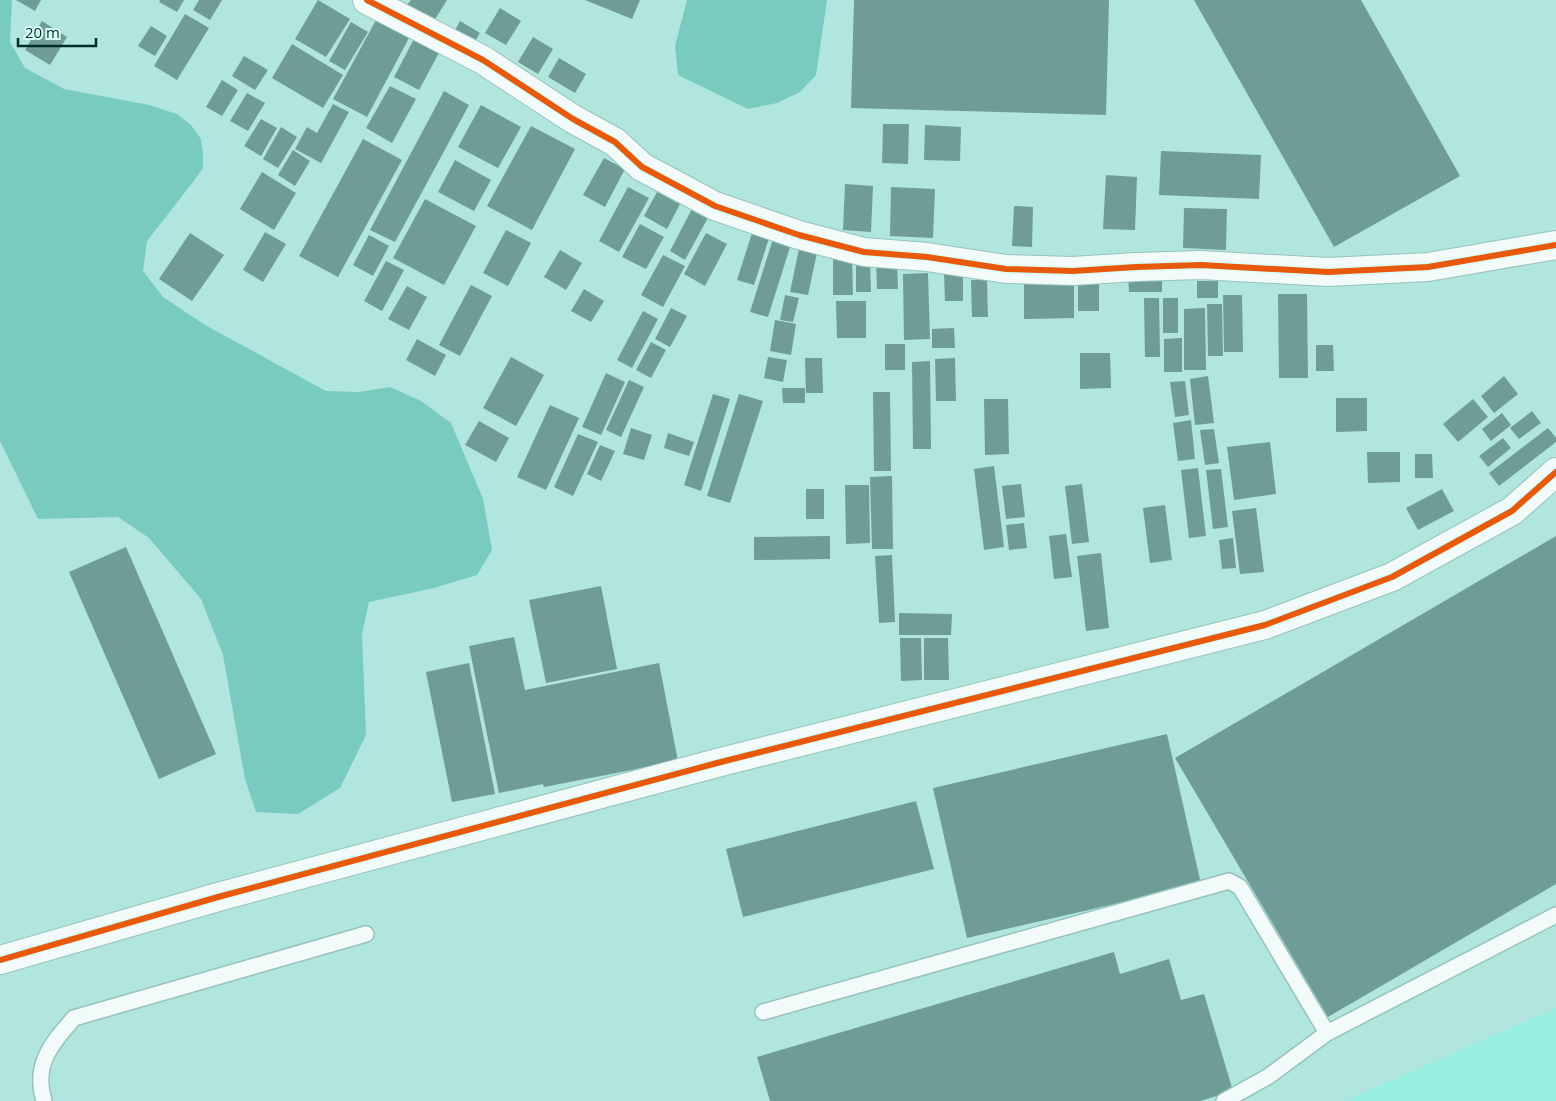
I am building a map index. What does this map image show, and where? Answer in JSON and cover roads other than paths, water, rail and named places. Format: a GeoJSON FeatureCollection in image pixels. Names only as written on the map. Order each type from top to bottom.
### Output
{"type":"FeatureCollection","features":[{"type":"Feature","properties":{"kind":"street"},"geometry":{"type":"LineString","coordinates":[[367,0],[483,60],[573,119],[615,142],[642,167],[715,206],[798,235],[864,252],[927,257],[1006,269],[1073,271],[1201,265],[1328,272],[1428,268],[1556,245]]}},
{"type":"Feature","properties":{"kind":"street"},"geometry":{"type":"LineString","coordinates":[[0,960],[218,897],[717,763],[1265,626],[1392,577],[1512,511],[1556,472]]}},
{"type":"Feature","properties":{"kind":"lane"},"geometry":{"type":"LineString","coordinates":[[763,1012],[1229,881],[1240,886],[1326,1033]]}},
{"type":"Feature","properties":{"kind":"lane"},"geometry":{"type":"LineString","coordinates":[[1224,1101],[1269,1076],[1326,1033],[1556,915]]}},
{"type":"Feature","properties":{"kind":"lane"},"geometry":{"type":"LineString","coordinates":[[44,1101],[40,1087],[42,1067],[53,1041],[74,1018],[366,934]]}}]}
